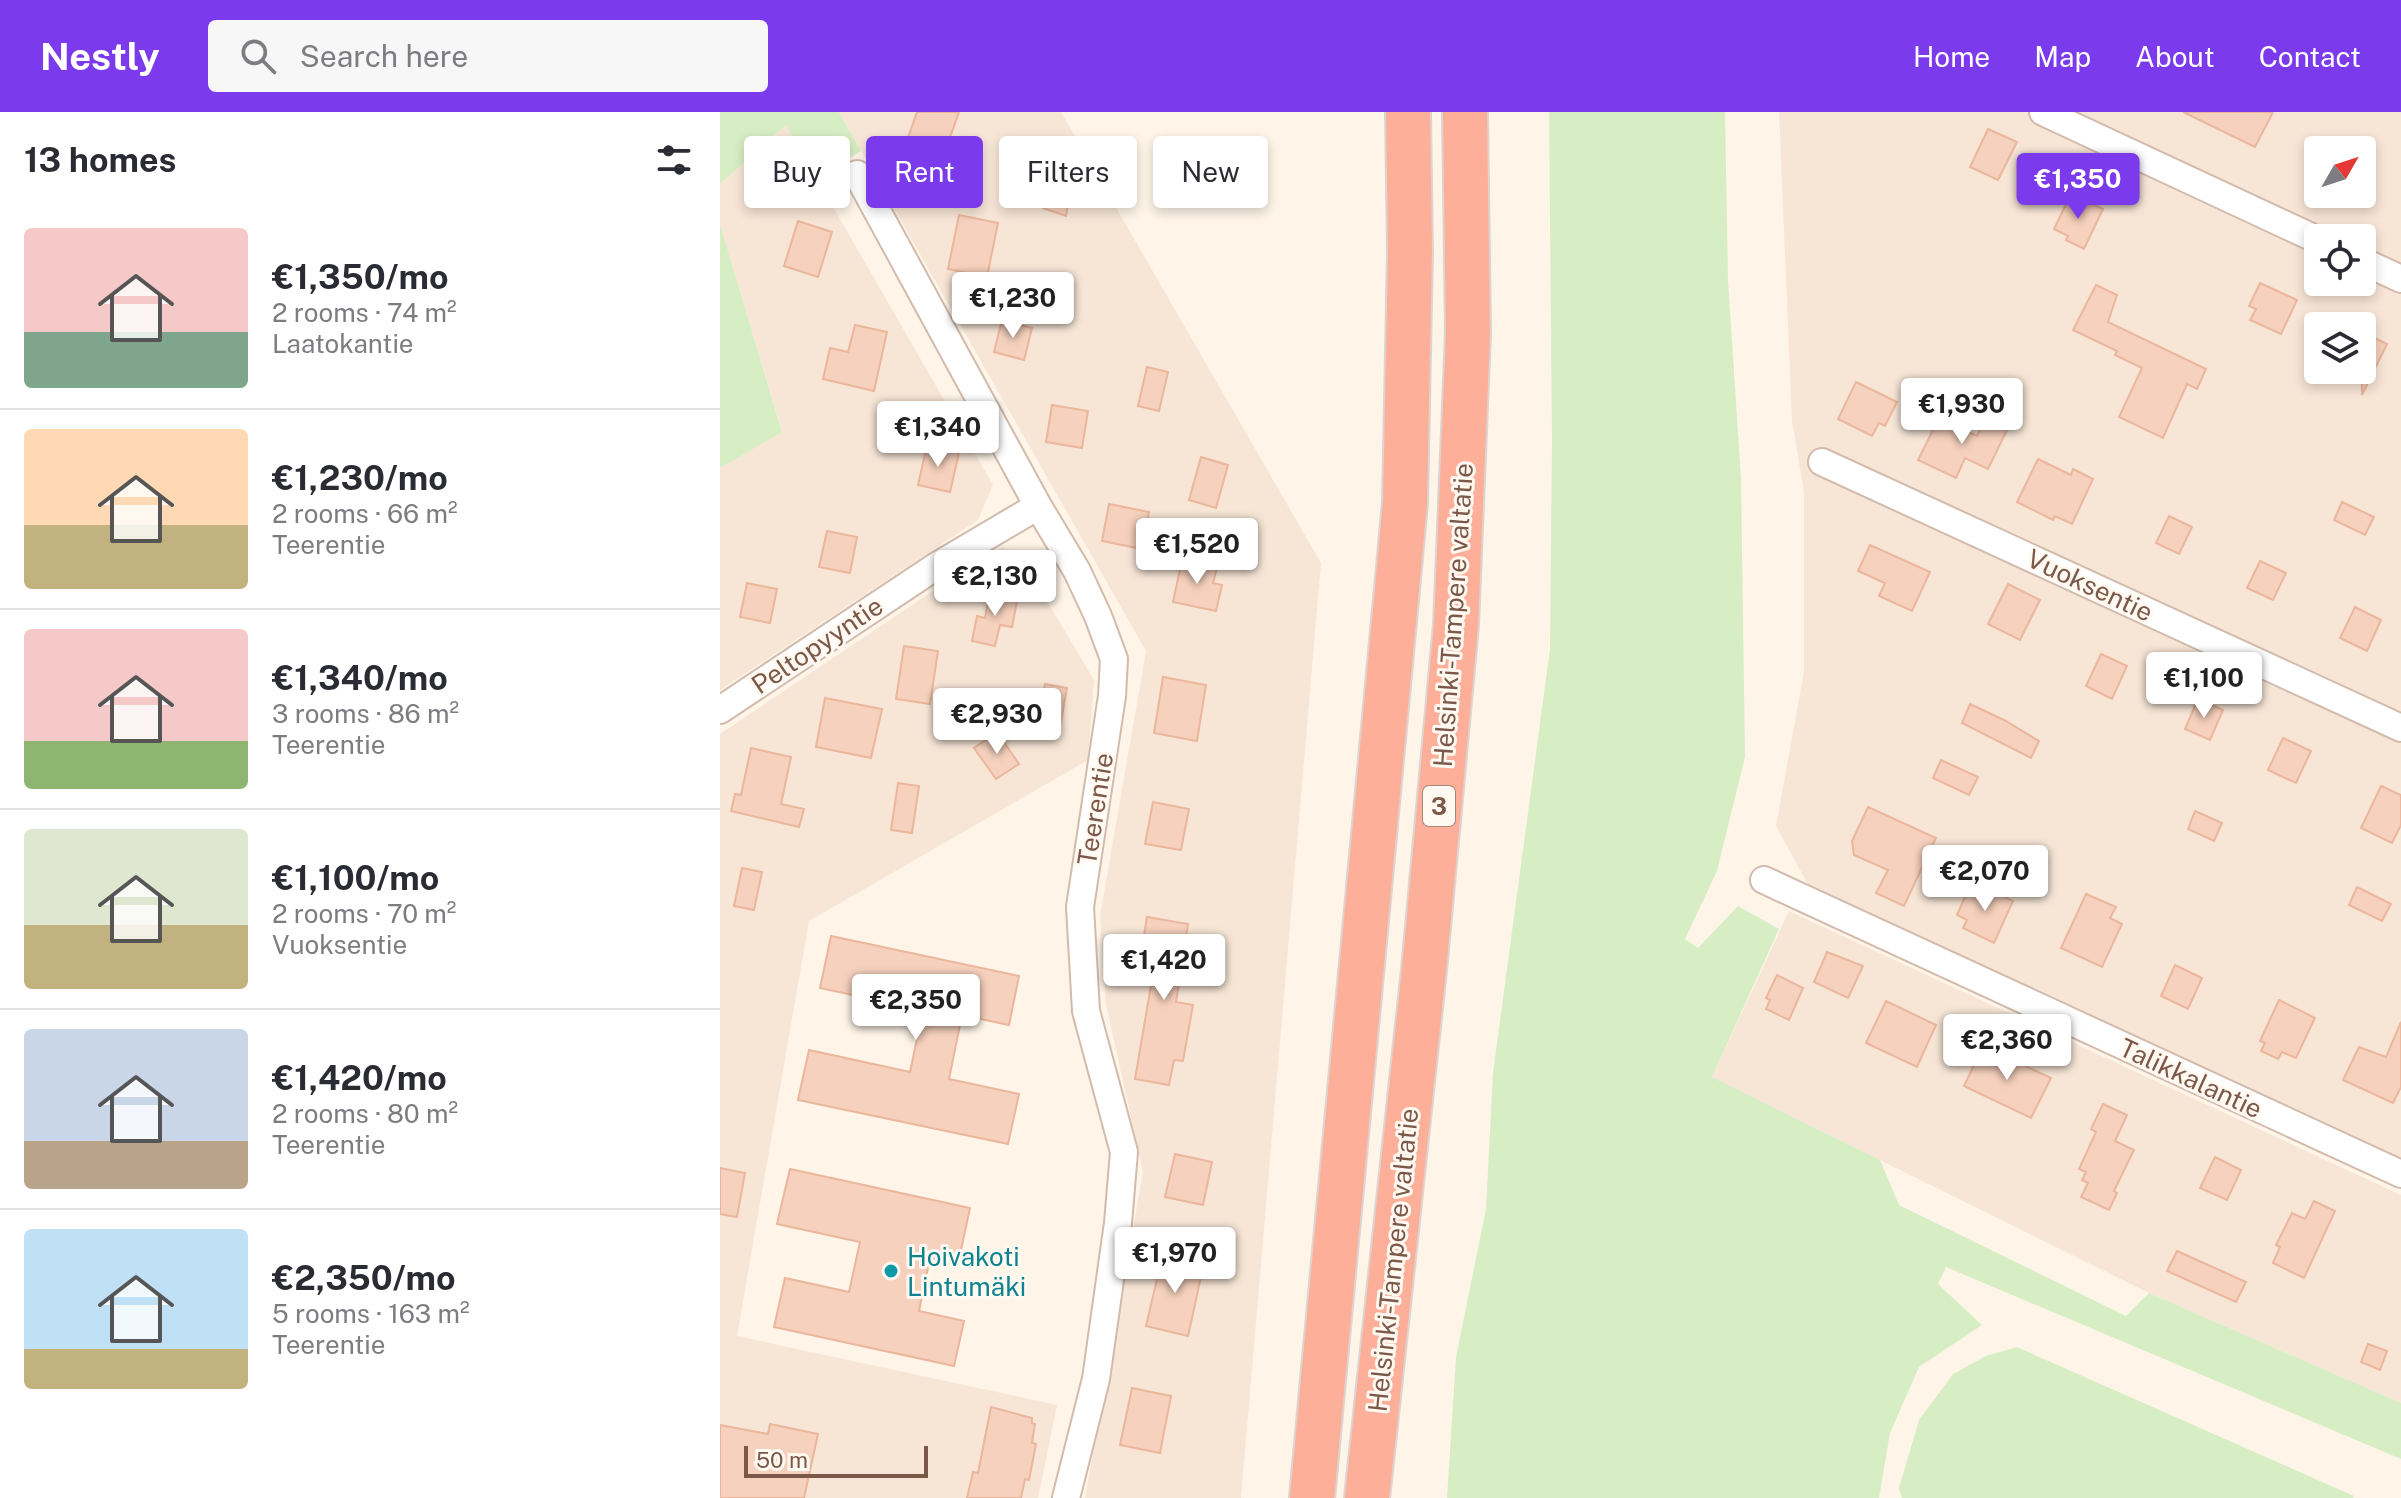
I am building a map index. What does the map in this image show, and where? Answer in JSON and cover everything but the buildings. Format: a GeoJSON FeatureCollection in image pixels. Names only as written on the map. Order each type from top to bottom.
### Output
{"type":"FeatureCollection","features":[{"type":"Feature","properties":{"kind":"highway"},"geometry":{"type":"LineString","coordinates":[[1312,1498],[1405,503],[1410,252],[1408,112]]}},
{"type":"Feature","properties":{"kind":"highway","name":"Helsinki-Tampere valtatie"},"geometry":{"type":"LineString","coordinates":[[1367,1498],[1424,970],[1456,625],[1463,517],[1468,333],[1465,112]]}},
{"type":"Feature","properties":{"kind":"street"},"geometry":{"type":"LineString","coordinates":[[2043,112],[2304,233]]}},
{"type":"Feature","properties":{"kind":"street","name":"Teerentie"},"geometry":{"type":"LineString","coordinates":[[857,174],[1038,506],[1077,571],[1114,659],[1112,696],[1080,907],[1086,1011],[1124,1152],[1118,1223],[1096,1379],[1066,1498]]}},
{"type":"Feature","properties":{"kind":"street"},"geometry":{"type":"LineString","coordinates":[[2376,267],[2401,279]]}},
{"type":"Feature","properties":{"kind":"street","name":"Vuoksentie"},"geometry":{"type":"LineString","coordinates":[[1822,462],[2401,728]]}},
{"type":"Feature","properties":{"kind":"street","name":"Peltopyyntie"},"geometry":{"type":"LineString","coordinates":[[720,710],[935,567],[1038,506]]}},
{"type":"Feature","properties":{"kind":"street","name":"Talikkalantie"},"geometry":{"type":"LineString","coordinates":[[1764,880],[2401,1174]]}},
{"type":"Feature","properties":{"kind":"shaded area"},"geometry":{"type":"Polygon","coordinates":[[[839,112],[1061,112],[1075,136],[999,136],[999,208],[1116,208],[1321,563],[1241,1498],[1085,1498],[1143,1172],[1106,1005],[1100,916],[1146,651],[894,208],[983,208],[983,136],[866,136],[866,159],[839,112]]]}},
{"type":"Feature","properties":{"kind":"shaded area"},"geometry":{"type":"Polygon","coordinates":[[[1779,112],[2401,112],[2401,1161],[1810,888],[1776,826],[1804,672],[1804,492],[1792,421],[1779,112]]]}},
{"type":"Feature","properties":{"kind":"shaded area"},"geometry":{"type":"Polygon","coordinates":[[[786,125],[792,136],[774,136],[786,125]]]}},
{"type":"Feature","properties":{"kind":"shaded area"},"geometry":{"type":"Polygon","coordinates":[[[744,163],[744,208],[834,208],[993,485],[978,520],[720,690],[720,468],[782,431],[720,224],[720,184],[744,163]]]}},
{"type":"Feature","properties":{"kind":"shaded area"},"geometry":{"type":"Polygon","coordinates":[[[1003,548],[1018,552],[1094,680],[1088,760],[809,921],[737,1336],[1057,1405],[1038,1498],[720,1498],[720,734],[991,552],[1003,548]]]}},
{"type":"Feature","properties":{"kind":"shaded area"},"geometry":{"type":"Polygon","coordinates":[[[1789,911],[2401,1195],[2401,1403],[2149,1293],[1712,1077],[1789,911]]]}},
{"type":"Feature","properties":{"kind":"green space"},"geometry":{"type":"Polygon","coordinates":[[[720,112],[839,112],[861,151],[850,158],[850,136],[792,136],[786,125],[774,136],[744,136],[744,163],[720,184],[720,112]]]}},
{"type":"Feature","properties":{"kind":"green space"},"geometry":{"type":"Polygon","coordinates":[[[1549,112],[1725,112],[1728,280],[1741,479],[1745,757],[1717,871],[1685,939],[1698,948],[1738,906],[1779,929],[1712,1077],[1880,1160],[1899,1205],[2126,1316],[2149,1293],[2401,1403],[2401,1459],[1946,1267],[1938,1284],[1982,1325],[1919,1367],[1890,1433],[1879,1498],[1447,1498],[1456,1357],[1486,1209],[1493,1073],[1550,649],[1549,112]]]}},
{"type":"Feature","properties":{"kind":"green space"},"geometry":{"type":"Polygon","coordinates":[[[720,224],[782,432],[720,468],[720,224]]]}},
{"type":"Feature","properties":{"kind":"green space"},"geometry":{"type":"Polygon","coordinates":[[[2017,1347],[2354,1496],[1902,1498],[1899,1488],[1919,1420],[1953,1374],[1986,1356],[2017,1347]]]}},
{"type":"Feature","properties":{"kind":"place","name":"Hoivakoti Lintumäki"},"geometry":{"type":"Point","coordinates":[891,1271]}}]}
